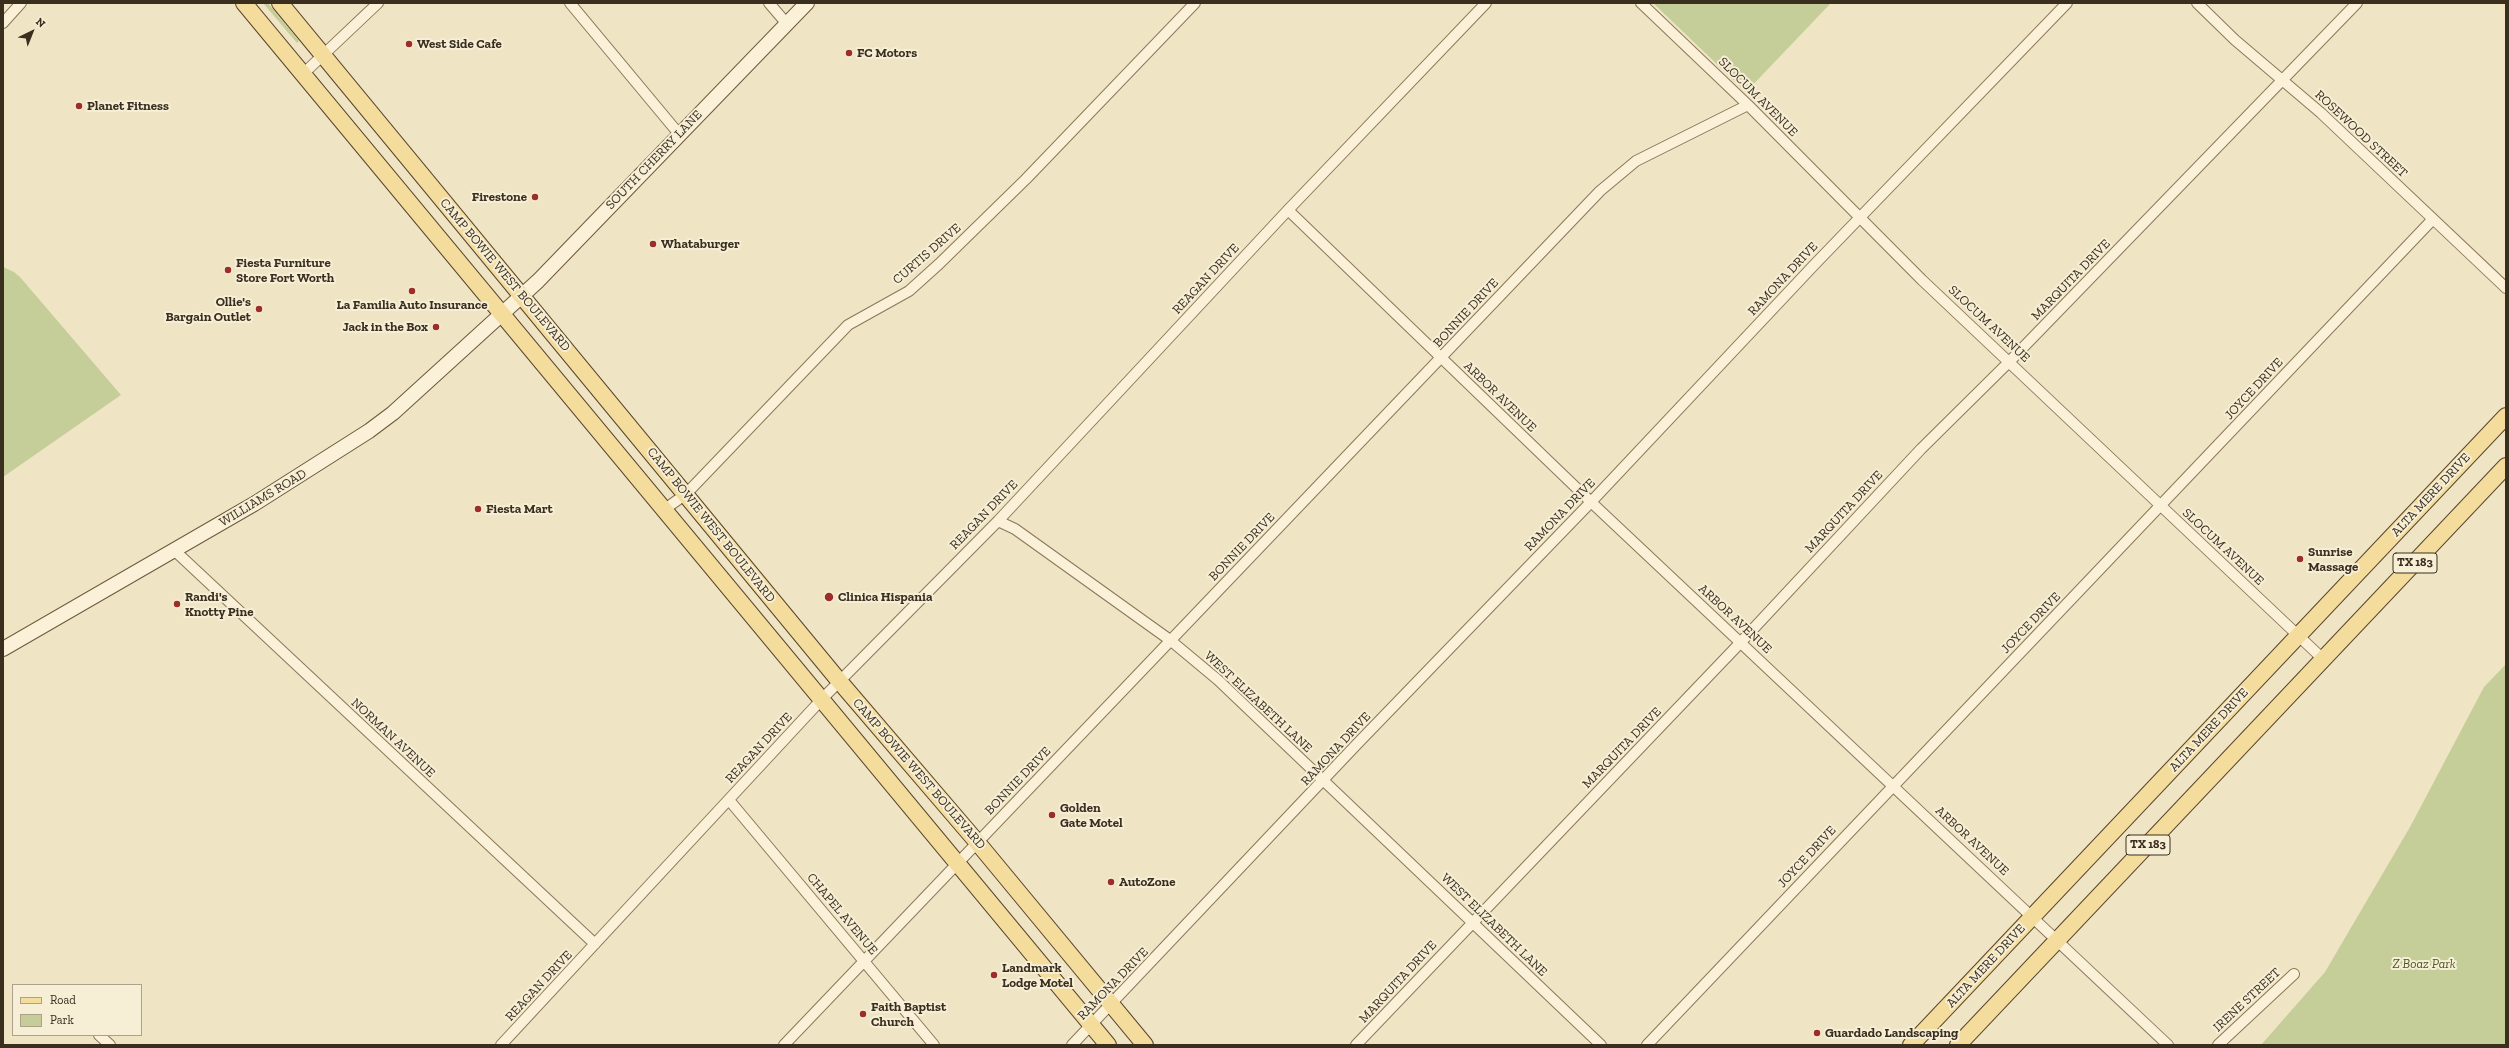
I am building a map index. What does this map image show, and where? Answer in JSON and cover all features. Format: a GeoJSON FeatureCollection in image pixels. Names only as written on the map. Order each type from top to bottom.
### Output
{"type":"FeatureCollection","features":[{"type":"Feature","properties":{"kind":"main road","name":"CAMP BOWIE WEST BOULEVARD"},"geometry":{"type":"LineString","coordinates":[[244,3],[500,314],[665,509],[956,863],[1108,1045]]}},
{"type":"Feature","properties":{"kind":"main road","name":"CAMP BOWIE WEST BOULEVARD"},"geometry":{"type":"LineString","coordinates":[[280,3],[840,682],[978,842],[1145,1045]]}},
{"type":"Feature","properties":{"kind":"main road","name":"ALTA MERE DRIVE"},"geometry":{"type":"LineString","coordinates":[[1911,1045],[2506,416]]}},
{"type":"Feature","properties":{"kind":"main road","name":"TX 183"},"geometry":{"type":"LineString","coordinates":[[1958,1045],[2506,466]]}},
{"type":"Feature","properties":{"kind":"street"},"geometry":{"type":"LineString","coordinates":[[3,23],[22,3]]}},
{"type":"Feature","properties":{"kind":"street"},"geometry":{"type":"LineString","coordinates":[[303,74],[324,56],[378,3]]}},
{"type":"Feature","properties":{"kind":"street"},"geometry":{"type":"LineString","coordinates":[[570,3],[679,134]]}},
{"type":"Feature","properties":{"kind":"street"},"geometry":{"type":"LineString","coordinates":[[769,3],[787,24]]}},
{"type":"Feature","properties":{"kind":"street","name":"SOUTH CHERRY LANE"},"geometry":{"type":"LineString","coordinates":[[500,314],[522,296],[807,3]]}},
{"type":"Feature","properties":{"kind":"street","name":"CURTIS DRIVE"},"geometry":{"type":"LineString","coordinates":[[665,509],[686,494],[848,325],[909,291],[939,264],[1022,183],[1195,3]]}},
{"type":"Feature","properties":{"kind":"street","name":"REAGAN DRIVE"},"geometry":{"type":"LineString","coordinates":[[501,1045],[822,699],[998,521],[1288,210],[1486,3]]}},
{"type":"Feature","properties":{"kind":"street","name":"SLOCUM AVENUE"},"geometry":{"type":"LineString","coordinates":[[1641,3],[1748,105],[1859,218],[2323,660]]}},
{"type":"Feature","properties":{"kind":"street","name":"RAMONA DRIVE"},"geometry":{"type":"LineString","coordinates":[[1072,1045],[1591,502],[1859,218],[2067,3]]}},
{"type":"Feature","properties":{"kind":"street","name":"ROSEWOOD STREET"},"geometry":{"type":"LineString","coordinates":[[2197,3],[2433,219],[2506,288]]}},
{"type":"Feature","properties":{"kind":"street","name":"MARQUITA DRIVE"},"geometry":{"type":"LineString","coordinates":[[1356,1045],[1741,642],[1921,449],[2010,362],[2357,3]]}},
{"type":"Feature","properties":{"kind":"street","name":"BONNIE DRIVE"},"geometry":{"type":"LineString","coordinates":[[784,1045],[863,960],[978,842],[1600,191],[1636,161],[1748,105]]}},
{"type":"Feature","properties":{"kind":"street","name":"ARBOR AVENUE"},"geometry":{"type":"LineString","coordinates":[[1288,210],[1591,502],[1894,784],[2168,1045]]}},
{"type":"Feature","properties":{"kind":"street","name":"JOYCE DRIVE"},"geometry":{"type":"LineString","coordinates":[[1647,1045],[2433,219]]}},
{"type":"Feature","properties":{"kind":"street","name":"WILLIAMS ROAD"},"geometry":{"type":"LineString","coordinates":[[3,649],[267,496],[369,431],[394,413],[500,314]]}},
{"type":"Feature","properties":{"kind":"street","name":"WEST ELIZABETH LANE"},"geometry":{"type":"LineString","coordinates":[[998,521],[1015,529],[1170,640],[1218,680],[1601,1045]]}},
{"type":"Feature","properties":{"kind":"street","name":"NORMAN AVENUE"},"geometry":{"type":"LineString","coordinates":[[174,550],[595,944]]}},
{"type":"Feature","properties":{"kind":"street","name":"CHAPEL AVENUE"},"geometry":{"type":"LineString","coordinates":[[729,800],[934,1045]]}},
{"type":"Feature","properties":{"kind":"street","name":"IRENE STREET"},"geometry":{"type":"LineString","coordinates":[[2218,1045],[2294,974]]}},
{"type":"Feature","properties":{"kind":"street"},"geometry":{"type":"LineString","coordinates":[[100,1036],[110,1045]]}},
{"type":"Feature","properties":{"kind":"green space"},"geometry":{"type":"Polygon","coordinates":[[[263,3],[268,3],[299,41],[297,43],[263,3]]]}},
{"type":"Feature","properties":{"kind":"green space"},"geometry":{"type":"Polygon","coordinates":[[[1653,3],[1831,3],[1746,92],[1653,3]]]}},
{"type":"Feature","properties":{"kind":"green space"},"geometry":{"type":"Polygon","coordinates":[[[3,267],[14,272],[20,277],[121,395],[3,477],[3,267]]]}},
{"type":"Feature","properties":{"kind":"green space","name":"Z Boaz Park"},"geometry":{"type":"Polygon","coordinates":[[[2506,664],[2506,1045],[2261,1045],[2325,972],[2410,827],[2484,687],[2506,664]]]}},
{"type":"Feature","properties":{"kind":"place","name":"West Side Cafe"},"geometry":{"type":"Point","coordinates":[409,44]}},
{"type":"Feature","properties":{"kind":"place","name":"FC Motors"},"geometry":{"type":"Point","coordinates":[849,53]}},
{"type":"Feature","properties":{"kind":"place","name":"Planet Fitness"},"geometry":{"type":"Point","coordinates":[79,106]}},
{"type":"Feature","properties":{"kind":"place","name":"Firestone"},"geometry":{"type":"Point","coordinates":[535,197]}},
{"type":"Feature","properties":{"kind":"place","name":"Whataburger"},"geometry":{"type":"Point","coordinates":[653,244]}},
{"type":"Feature","properties":{"kind":"place","name":"Fiesta Furniture Store Fort Worth"},"geometry":{"type":"Point","coordinates":[228,270]}},
{"type":"Feature","properties":{"kind":"place","name":"La Familia Auto Insurance"},"geometry":{"type":"Point","coordinates":[412,291]}},
{"type":"Feature","properties":{"kind":"place","name":"Ollie's Bargain Outlet"},"geometry":{"type":"Point","coordinates":[259,309]}},
{"type":"Feature","properties":{"kind":"place","name":"Jack in the Box"},"geometry":{"type":"Point","coordinates":[436,327]}},
{"type":"Feature","properties":{"kind":"place","name":"Fiesta Mart"},"geometry":{"type":"Point","coordinates":[478,509]}},
{"type":"Feature","properties":{"kind":"place","name":"Sunrise Massage"},"geometry":{"type":"Point","coordinates":[2300,559]}},
{"type":"Feature","properties":{"kind":"place","name":"Clinica Hispania"},"geometry":{"type":"Point","coordinates":[829,597]}},
{"type":"Feature","properties":{"kind":"place","name":"Randi's Knotty Pine"},"geometry":{"type":"Point","coordinates":[177,604]}},
{"type":"Feature","properties":{"kind":"place","name":"Golden Gate Motel"},"geometry":{"type":"Point","coordinates":[1052,815]}},
{"type":"Feature","properties":{"kind":"place","name":"AutoZone"},"geometry":{"type":"Point","coordinates":[1111,882]}},
{"type":"Feature","properties":{"kind":"place","name":"Landmark Lodge Motel"},"geometry":{"type":"Point","coordinates":[994,975]}},
{"type":"Feature","properties":{"kind":"place","name":"Faith Baptist Church"},"geometry":{"type":"Point","coordinates":[863,1014]}},
{"type":"Feature","properties":{"kind":"place","name":"Guardado Landscaping"},"geometry":{"type":"Point","coordinates":[1817,1033]}}]}
